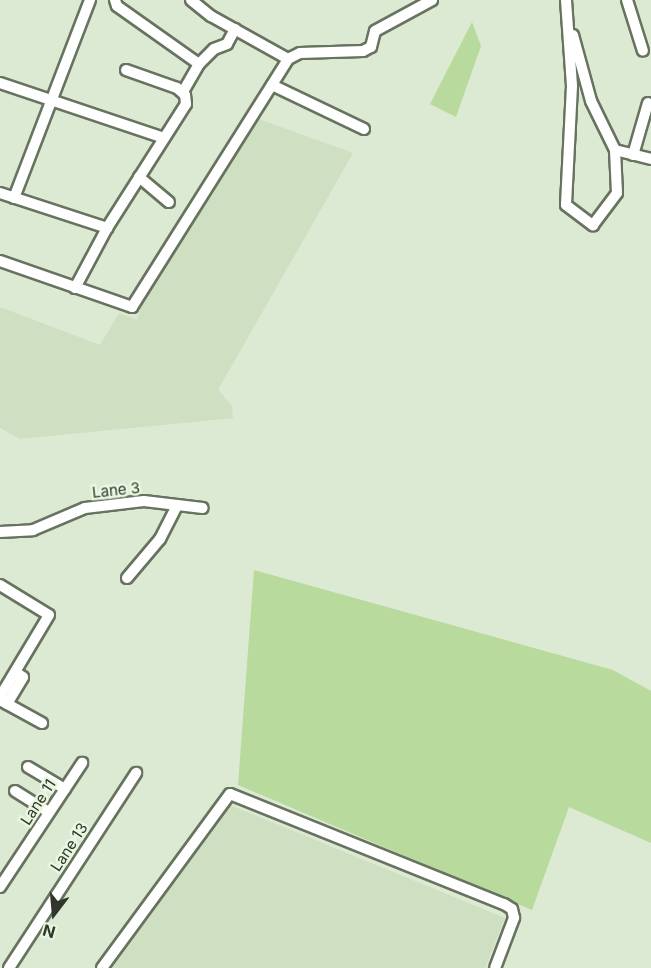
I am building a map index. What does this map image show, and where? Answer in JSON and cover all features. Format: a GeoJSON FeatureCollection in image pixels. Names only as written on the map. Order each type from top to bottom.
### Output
{"type":"FeatureCollection","features":[{"type":"Feature","properties":{"kind":"street"},"geometry":{"type":"LineString","coordinates":[[14,198],[90,0]]}},
{"type":"Feature","properties":{"kind":"street"},"geometry":{"type":"LineString","coordinates":[[115,0],[117,6],[199,64]]}},
{"type":"Feature","properties":{"kind":"street"},"geometry":{"type":"LineString","coordinates":[[191,0],[235,29],[288,59]]}},
{"type":"Feature","properties":{"kind":"street"},"geometry":{"type":"LineString","coordinates":[[0,261],[132,307],[288,59],[300,53],[363,51],[371,47],[375,31],[432,0]]}},
{"type":"Feature","properties":{"kind":"street"},"geometry":{"type":"LineString","coordinates":[[566,0],[572,86],[566,205],[593,225],[617,194],[615,150],[591,101],[567,13]]}},
{"type":"Feature","properties":{"kind":"street"},"geometry":{"type":"LineString","coordinates":[[627,0],[643,51]]}},
{"type":"Feature","properties":{"kind":"street"},"geometry":{"type":"LineString","coordinates":[[75,288],[107,228],[186,104],[183,92],[199,64],[214,49],[227,44],[235,29]]}},
{"type":"Feature","properties":{"kind":"street"},"geometry":{"type":"LineString","coordinates":[[126,70],[183,92]]}},
{"type":"Feature","properties":{"kind":"street"},"geometry":{"type":"LineString","coordinates":[[0,83],[164,138]]}},
{"type":"Feature","properties":{"kind":"street"},"geometry":{"type":"LineString","coordinates":[[272,85],[364,129]]}},
{"type":"Feature","properties":{"kind":"street"},"geometry":{"type":"LineString","coordinates":[[633,155],[648,103]]}},
{"type":"Feature","properties":{"kind":"street"},"geometry":{"type":"LineString","coordinates":[[615,150],[651,159]]}},
{"type":"Feature","properties":{"kind":"street"},"geometry":{"type":"LineString","coordinates":[[139,177],[169,202]]}},
{"type":"Feature","properties":{"kind":"street"},"geometry":{"type":"LineString","coordinates":[[0,193],[107,228]]}},
{"type":"Feature","properties":{"kind":"street","name":"Lane 3"},"geometry":{"type":"LineString","coordinates":[[0,532],[33,530],[85,508],[144,501],[203,508]]}},
{"type":"Feature","properties":{"kind":"street"},"geometry":{"type":"LineString","coordinates":[[127,578],[165,532],[177,505]]}},
{"type":"Feature","properties":{"kind":"street"},"geometry":{"type":"LineString","coordinates":[[0,585],[49,615],[15,672],[2,700],[42,723]]}},
{"type":"Feature","properties":{"kind":"street","name":"Lane 11"},"geometry":{"type":"LineString","coordinates":[[0,887],[82,763]]}},
{"type":"Feature","properties":{"kind":"street"},"geometry":{"type":"LineString","coordinates":[[28,767],[65,789]]}},
{"type":"Feature","properties":{"kind":"street","name":"Lane 13"},"geometry":{"type":"LineString","coordinates":[[9,968],[136,773]]}},
{"type":"Feature","properties":{"kind":"street"},"geometry":{"type":"LineString","coordinates":[[15,791],[49,812]]}},
{"type":"Feature","properties":{"kind":"street"},"geometry":{"type":"LineString","coordinates":[[102,968],[230,794],[512,909],[514,918],[495,968]]}},
{"type":"Feature","properties":{"kind":"shaded area"},"geometry":{"type":"Polygon","coordinates":[[[256,118],[353,153],[218,390],[232,406],[233,418],[20,439],[0,428],[0,307],[100,345],[119,313],[137,320],[144,297],[256,118]]]}},
{"type":"Feature","properties":{"kind":"shaded area"},"geometry":{"type":"Polygon","coordinates":[[[230,805],[505,918],[485,968],[112,968],[230,805]]]}},
{"type":"Feature","properties":{"kind":"green space"},"geometry":{"type":"Polygon","coordinates":[[[472,22],[481,46],[456,117],[430,104],[472,22]]]}},
{"type":"Feature","properties":{"kind":"green space"},"geometry":{"type":"Polygon","coordinates":[[[254,570],[613,670],[651,691],[651,843],[569,807],[532,910],[238,785],[254,570]]]}}]}
